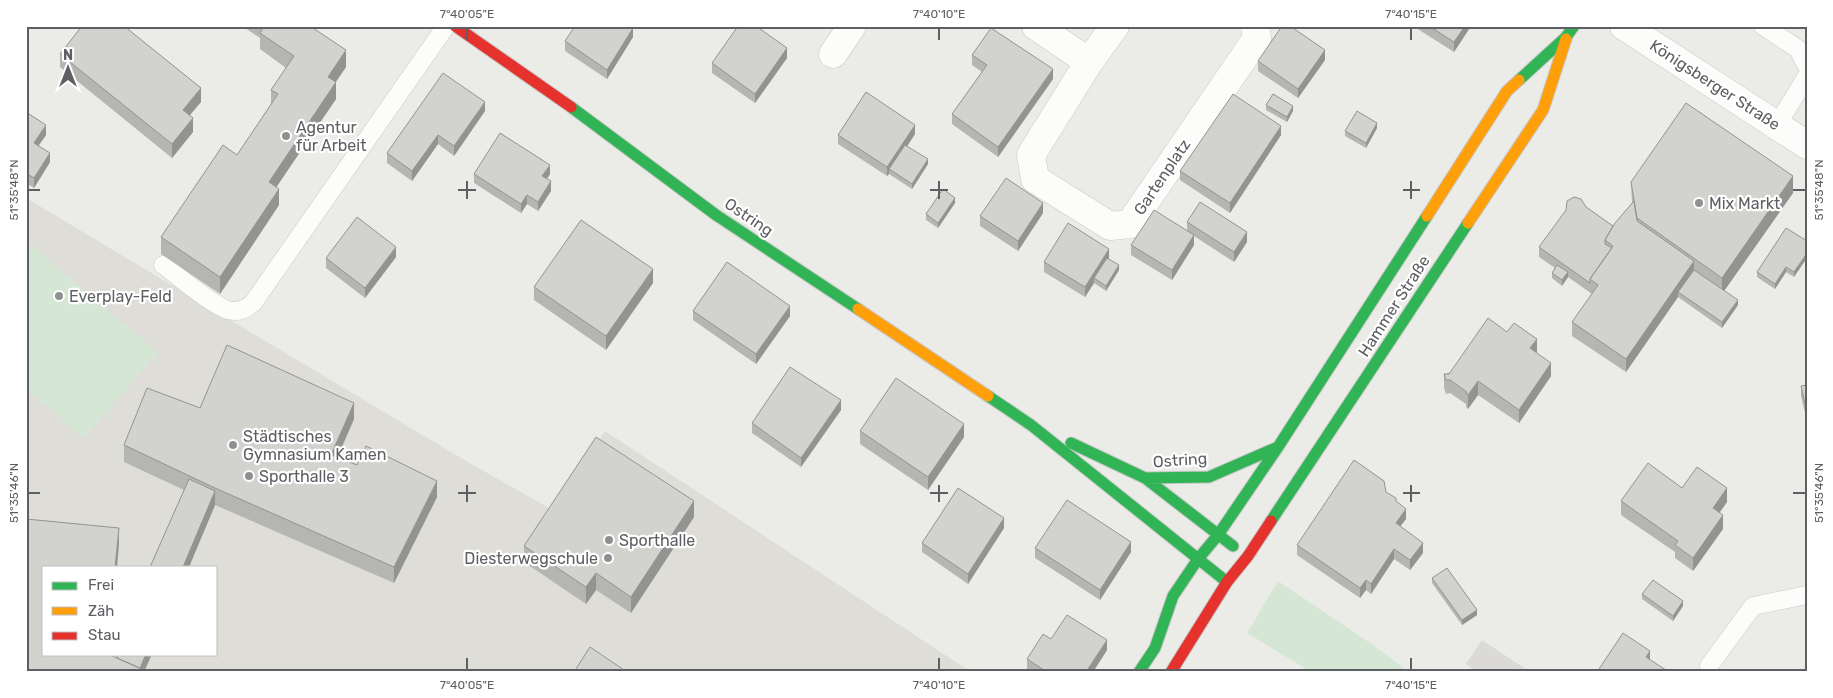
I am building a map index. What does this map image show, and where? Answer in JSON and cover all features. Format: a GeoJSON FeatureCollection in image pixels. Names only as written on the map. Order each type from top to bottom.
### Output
{"type":"FeatureCollection","features":[{"type":"Feature","properties":{"kind":"main road","name":"Ostring"},"geometry":{"type":"LineString","coordinates":[[455,26],[585,118],[716,215],[1030,425],[1198,560]]}},
{"type":"Feature","properties":{"kind":"main road","name":"Hammer Straße"},"geometry":{"type":"LineString","coordinates":[[1198,560],[1218,536],[1278,446],[1507,91],[1566,37],[1574,26]]}},
{"type":"Feature","properties":{"kind":"main road","name":"Hammer Straße"},"geometry":{"type":"LineString","coordinates":[[1171,672],[1227,582],[1248,556],[1543,110],[1566,37]]}},
{"type":"Feature","properties":{"kind":"main road","name":"Ostring"},"geometry":{"type":"LineString","coordinates":[[1030,425],[1145,478],[1209,476],[1278,446]]}},
{"type":"Feature","properties":{"kind":"main road"},"geometry":{"type":"LineString","coordinates":[[1145,478],[1218,536],[1248,556]]}},
{"type":"Feature","properties":{"kind":"main road"},"geometry":{"type":"LineString","coordinates":[[1139,672],[1155,648],[1173,596],[1198,560],[1227,582]]}},
{"type":"Feature","properties":{"kind":"street"},"geometry":{"type":"LineString","coordinates":[[833,54],[852,26]]}},
{"type":"Feature","properties":{"kind":"street"},"geometry":{"type":"LineString","coordinates":[[1036,26],[1089,62]]}},
{"type":"Feature","properties":{"kind":"street","name":"Gartenplatz"},"geometry":{"type":"LineString","coordinates":[[1115,26],[1089,62],[1030,155],[1035,179],[1110,226],[1130,224],[1257,38],[1255,26]]}},
{"type":"Feature","properties":{"kind":"street","name":"Königsberger Straße"},"geometry":{"type":"LineString","coordinates":[[1624,26],[1807,145]]}},
{"type":"Feature","properties":{"kind":"lane"},"geometry":{"type":"LineString","coordinates":[[164,265],[216,304],[227,310],[237,311],[247,308],[253,303],[446,26]]}},
{"type":"Feature","properties":{"kind":"lane"},"geometry":{"type":"LineString","coordinates":[[1763,26],[1798,49],[1807,66]]}},
{"type":"Feature","properties":{"kind":"lane"},"geometry":{"type":"LineString","coordinates":[[1777,125],[1807,76]]}},
{"type":"Feature","properties":{"kind":"lane"},"geometry":{"type":"LineString","coordinates":[[1709,666],[1753,606],[1807,595]]}},
{"type":"Feature","properties":{"kind":"shaded area","name":"Städtisches Gymnasium Kamen"},"geometry":{"type":"Polygon","coordinates":[[[26,198],[466,461],[556,512],[605,431],[971,672],[26,672],[26,198]]]}},
{"type":"Feature","properties":{"kind":"shaded area"},"geometry":{"type":"Polygon","coordinates":[[[1482,640],[1530,672],[1477,672],[1466,664],[1482,640]]]}},
{"type":"Feature","properties":{"kind":"green space","name":"Everplay-Feld"},"geometry":{"type":"Polygon","coordinates":[[[26,241],[158,352],[84,438],[26,389],[26,241]]]}},
{"type":"Feature","properties":{"kind":"green space"},"geometry":{"type":"Polygon","coordinates":[[[1278,581],[1373,645],[1409,672],[1311,672],[1247,633],[1278,581]]]}},
{"type":"Feature","properties":{"kind":"building"},"geometry":{"type":"Polygon","coordinates":[[[82,26],[124,26],[201,88],[183,110],[193,118],[172,144],[60,54],[82,26]]]}},
{"type":"Feature","properties":{"kind":"building","name":"Agentur für Arbeit"},"geometry":{"type":"Polygon","coordinates":[[[264,26],[310,26],[346,50],[328,77],[336,82],[269,182],[279,189],[220,277],[161,237],[223,145],[237,155],[278,94],[271,90],[294,56],[260,33],[264,26]]]}},
{"type":"Feature","properties":{"kind":"building"},"geometry":{"type":"Polygon","coordinates":[[[575,26],[631,26],[633,28],[607,70],[565,41],[575,26]]]}},
{"type":"Feature","properties":{"kind":"building"},"geometry":{"type":"Polygon","coordinates":[[[738,26],[756,26],[787,48],[755,94],[712,63],[738,26]]]}},
{"type":"Feature","properties":{"kind":"building"},"geometry":{"type":"Polygon","coordinates":[[[1282,26],[1290,26],[1325,50],[1298,89],[1258,61],[1282,26]]]}},
{"type":"Feature","properties":{"kind":"building"},"geometry":{"type":"Polygon","coordinates":[[[1429,26],[1465,26],[1454,42],[1429,26]]]}},
{"type":"Feature","properties":{"kind":"building"},"geometry":{"type":"Polygon","coordinates":[[[991,28],[1053,69],[998,147],[952,114],[987,65],[972,55],[991,28]]]}},
{"type":"Feature","properties":{"kind":"building"},"geometry":{"type":"Polygon","coordinates":[[[443,73],[485,102],[454,146],[438,135],[412,171],[387,153],[443,73]]]}},
{"type":"Feature","properties":{"kind":"building"},"geometry":{"type":"Polygon","coordinates":[[[866,92],[915,125],[887,167],[838,135],[866,92]]]}},
{"type":"Feature","properties":{"kind":"building"},"geometry":{"type":"Polygon","coordinates":[[[1233,94],[1281,126],[1230,203],[1180,171],[1233,94]]]}},
{"type":"Feature","properties":{"kind":"building"},"geometry":{"type":"Polygon","coordinates":[[[1273,94],[1293,106],[1287,117],[1266,105],[1273,94]]]}},
{"type":"Feature","properties":{"kind":"building"},"geometry":{"type":"Polygon","coordinates":[[[1686,103],[1793,176],[1722,278],[1637,218],[1631,182],[1686,103]]]}},
{"type":"Feature","properties":{"kind":"building"},"geometry":{"type":"Polygon","coordinates":[[[1357,111],[1377,123],[1366,143],[1345,131],[1357,111]]]}},
{"type":"Feature","properties":{"kind":"building"},"geometry":{"type":"Polygon","coordinates":[[[26,112],[46,125],[34,143],[50,153],[34,178],[26,173],[26,112]]]}},
{"type":"Feature","properties":{"kind":"building"},"geometry":{"type":"Polygon","coordinates":[[[500,133],[550,165],[542,176],[551,181],[538,202],[527,195],[521,204],[474,174],[500,133]]]}},
{"type":"Feature","properties":{"kind":"building"},"geometry":{"type":"Polygon","coordinates":[[[905,145],[928,159],[912,184],[889,169],[905,145]]]}},
{"type":"Feature","properties":{"kind":"building"},"geometry":{"type":"Polygon","coordinates":[[[1006,178],[1043,203],[1018,241],[980,216],[1006,178]]]}},
{"type":"Feature","properties":{"kind":"building"},"geometry":{"type":"Polygon","coordinates":[[[943,189],[955,198],[938,223],[926,214],[943,189]]]}},
{"type":"Feature","properties":{"kind":"building"},"geometry":{"type":"Polygon","coordinates":[[[1574,197],[1581,199],[1586,207],[1613,226],[1605,240],[1605,244],[1612,248],[1590,279],[1590,283],[1539,247],[1566,210],[1567,201],[1574,197]]]}},
{"type":"Feature","properties":{"kind":"building"},"geometry":{"type":"Polygon","coordinates":[[[1634,201],[1637,221],[1694,261],[1626,359],[1572,322],[1598,285],[1590,279],[1613,246],[1605,240],[1615,223],[1634,201]]]}},
{"type":"Feature","properties":{"kind":"building"},"geometry":{"type":"Polygon","coordinates":[[[1200,202],[1247,232],[1234,252],[1187,222],[1200,202]]]}},
{"type":"Feature","properties":{"kind":"building"},"geometry":{"type":"Polygon","coordinates":[[[1154,210],[1194,235],[1172,270],[1131,245],[1154,210]]]}},
{"type":"Feature","properties":{"kind":"building"},"geometry":{"type":"Polygon","coordinates":[[[357,217],[396,247],[365,288],[326,258],[357,217]]]}},
{"type":"Feature","properties":{"kind":"building"},"geometry":{"type":"Polygon","coordinates":[[[581,220],[653,269],[606,336],[534,287],[581,220]]]}},
{"type":"Feature","properties":{"kind":"building"},"geometry":{"type":"Polygon","coordinates":[[[1068,223],[1109,249],[1085,287],[1044,262],[1068,223]]]}},
{"type":"Feature","properties":{"kind":"building"},"geometry":{"type":"Polygon","coordinates":[[[1786,228],[1807,241],[1807,253],[1794,272],[1786,267],[1775,284],[1757,272],[1786,228]]]}},
{"type":"Feature","properties":{"kind":"building"},"geometry":{"type":"Polygon","coordinates":[[[1107,258],[1119,265],[1106,286],[1094,278],[1107,258]]]}},
{"type":"Feature","properties":{"kind":"building"},"geometry":{"type":"Polygon","coordinates":[[[727,262],[790,306],[756,354],[693,311],[727,262]]]}},
{"type":"Feature","properties":{"kind":"building"},"geometry":{"type":"Polygon","coordinates":[[[1557,265],[1568,272],[1562,280],[1552,273],[1557,265]]]}},
{"type":"Feature","properties":{"kind":"building"},"geometry":{"type":"Polygon","coordinates":[[[1694,270],[1738,300],[1722,322],[1678,292],[1694,270]]]}},
{"type":"Feature","properties":{"kind":"building"},"geometry":{"type":"Polygon","coordinates":[[[1488,318],[1507,332],[1514,323],[1537,339],[1530,348],[1551,363],[1519,410],[1478,381],[1468,395],[1466,394],[1467,392],[1450,380],[1446,380],[1444,374],[1449,374],[1488,318]]]}},
{"type":"Feature","properties":{"kind":"building","name":"Sporthalle 3"},"geometry":{"type":"Polygon","coordinates":[[[227,345],[354,403],[331,455],[357,465],[366,446],[437,481],[394,567],[215,488],[124,445],[147,388],[200,408],[227,345]]]}},
{"type":"Feature","properties":{"kind":"building"},"geometry":{"type":"Polygon","coordinates":[[[790,367],[841,400],[801,458],[752,423],[790,367]]]}},
{"type":"Feature","properties":{"kind":"building"},"geometry":{"type":"Polygon","coordinates":[[[896,378],[964,424],[928,477],[860,431],[896,378]]]}},
{"type":"Feature","properties":{"kind":"building"},"geometry":{"type":"Polygon","coordinates":[[[1807,385],[1807,407],[1806,408],[1801,386],[1807,385]]]}},
{"type":"Feature","properties":{"kind":"building","name":"Sporthalle"},"geometry":{"type":"Polygon","coordinates":[[[596,437],[694,501],[631,597],[596,573],[586,587],[524,546],[596,437]]]}},
{"type":"Feature","properties":{"kind":"building"},"geometry":{"type":"Polygon","coordinates":[[[1354,460],[1384,481],[1386,492],[1396,498],[1396,501],[1406,509],[1396,523],[1423,543],[1410,560],[1394,549],[1371,584],[1366,580],[1360,588],[1297,545],[1354,460]]]}},
{"type":"Feature","properties":{"kind":"building"},"geometry":{"type":"Polygon","coordinates":[[[1648,463],[1682,488],[1697,467],[1727,488],[1713,508],[1723,515],[1693,558],[1675,545],[1678,541],[1621,501],[1648,463]]]}},
{"type":"Feature","properties":{"kind":"building"},"geometry":{"type":"Polygon","coordinates":[[[189,479],[215,491],[183,566],[150,566],[189,479]]]}},
{"type":"Feature","properties":{"kind":"building"},"geometry":{"type":"Polygon","coordinates":[[[958,488],[1004,518],[968,574],[922,543],[958,488]]]}},
{"type":"Feature","properties":{"kind":"building"},"geometry":{"type":"Polygon","coordinates":[[[1067,500],[1131,542],[1100,590],[1035,548],[1067,500]]]}},
{"type":"Feature","properties":{"kind":"building"},"geometry":{"type":"Polygon","coordinates":[[[26,519],[119,528],[115,566],[42,566],[42,656],[112,656],[148,672],[26,672],[26,519]]]}},
{"type":"Feature","properties":{"kind":"building"},"geometry":{"type":"Polygon","coordinates":[[[1447,568],[1477,610],[1462,620],[1432,578],[1447,568]]]}},
{"type":"Feature","properties":{"kind":"building"},"geometry":{"type":"Polygon","coordinates":[[[1653,580],[1683,601],[1673,616],[1642,594],[1653,580]]]}},
{"type":"Feature","properties":{"kind":"building"},"geometry":{"type":"Polygon","coordinates":[[[1067,615],[1107,640],[1086,672],[1047,672],[1027,659],[1043,634],[1051,639],[1067,615]]]}},
{"type":"Feature","properties":{"kind":"building"},"geometry":{"type":"Polygon","coordinates":[[[1623,633],[1650,651],[1646,657],[1669,672],[1597,672],[1623,633]]]}},
{"type":"Feature","properties":{"kind":"building"},"geometry":{"type":"Polygon","coordinates":[[[590,647],[627,672],[574,672],[590,647]]]}},
{"type":"Feature","properties":{"kind":"building"},"geometry":{"type":"Polygon","coordinates":[[[118,656],[145,656],[140,668],[117,658],[118,656]]]}},
{"type":"Feature","properties":{"kind":"traffic: fast"},"geometry":{"type":"LineString","coordinates":[[1519,80],[1566,37],[1574,26]]}},
{"type":"Feature","properties":{"kind":"traffic: fast"},"geometry":{"type":"LineString","coordinates":[[571,107],[716,215],[858,309]]}},
{"type":"Feature","properties":{"kind":"traffic: fast"},"geometry":{"type":"LineString","coordinates":[[1139,672],[1155,648],[1173,596],[1198,559],[1218,535],[1278,447],[1427,216]]}},
{"type":"Feature","properties":{"kind":"traffic: fast"},"geometry":{"type":"LineString","coordinates":[[1271,521],[1468,223]]}},
{"type":"Feature","properties":{"kind":"traffic: fast"},"geometry":{"type":"LineString","coordinates":[[988,396],[1031,425],[1227,582]]}},
{"type":"Feature","properties":{"kind":"traffic: fast"},"geometry":{"type":"LineString","coordinates":[[1071,443],[1145,478],[1209,477],[1278,447]]}},
{"type":"Feature","properties":{"kind":"traffic: fast"},"geometry":{"type":"LineString","coordinates":[[1145,478],[1233,546]]}},
{"type":"Feature","properties":{"kind":"traffic: slow"},"geometry":{"type":"LineString","coordinates":[[1468,223],[1543,110],[1566,39]]}},
{"type":"Feature","properties":{"kind":"traffic: slow"},"geometry":{"type":"LineString","coordinates":[[1427,216],[1507,91],[1519,80]]}},
{"type":"Feature","properties":{"kind":"traffic: slow"},"geometry":{"type":"LineString","coordinates":[[858,309],[988,396]]}},
{"type":"Feature","properties":{"kind":"traffic: jam"},"geometry":{"type":"LineString","coordinates":[[455,26],[571,107]]}},
{"type":"Feature","properties":{"kind":"traffic: jam"},"geometry":{"type":"LineString","coordinates":[[1171,672],[1227,582],[1248,556],[1271,521]]}},
{"type":"Feature","properties":{"kind":"place","name":"Agentur für Arbeit"},"geometry":{"type":"Point","coordinates":[286,136]}},
{"type":"Feature","properties":{"kind":"place","name":"Mix Markt"},"geometry":{"type":"Point","coordinates":[1699,203]}},
{"type":"Feature","properties":{"kind":"place","name":"Everplay-Feld"},"geometry":{"type":"Point","coordinates":[59,296]}},
{"type":"Feature","properties":{"kind":"place","name":"Städtisches Gymnasium Kamen"},"geometry":{"type":"Point","coordinates":[233,445]}},
{"type":"Feature","properties":{"kind":"place","name":"Sporthalle 3"},"geometry":{"type":"Point","coordinates":[249,476]}},
{"type":"Feature","properties":{"kind":"place","name":"Sporthalle"},"geometry":{"type":"Point","coordinates":[609,540]}},
{"type":"Feature","properties":{"kind":"place","name":"Diesterwegschule"},"geometry":{"type":"Point","coordinates":[608,558]}}]}
